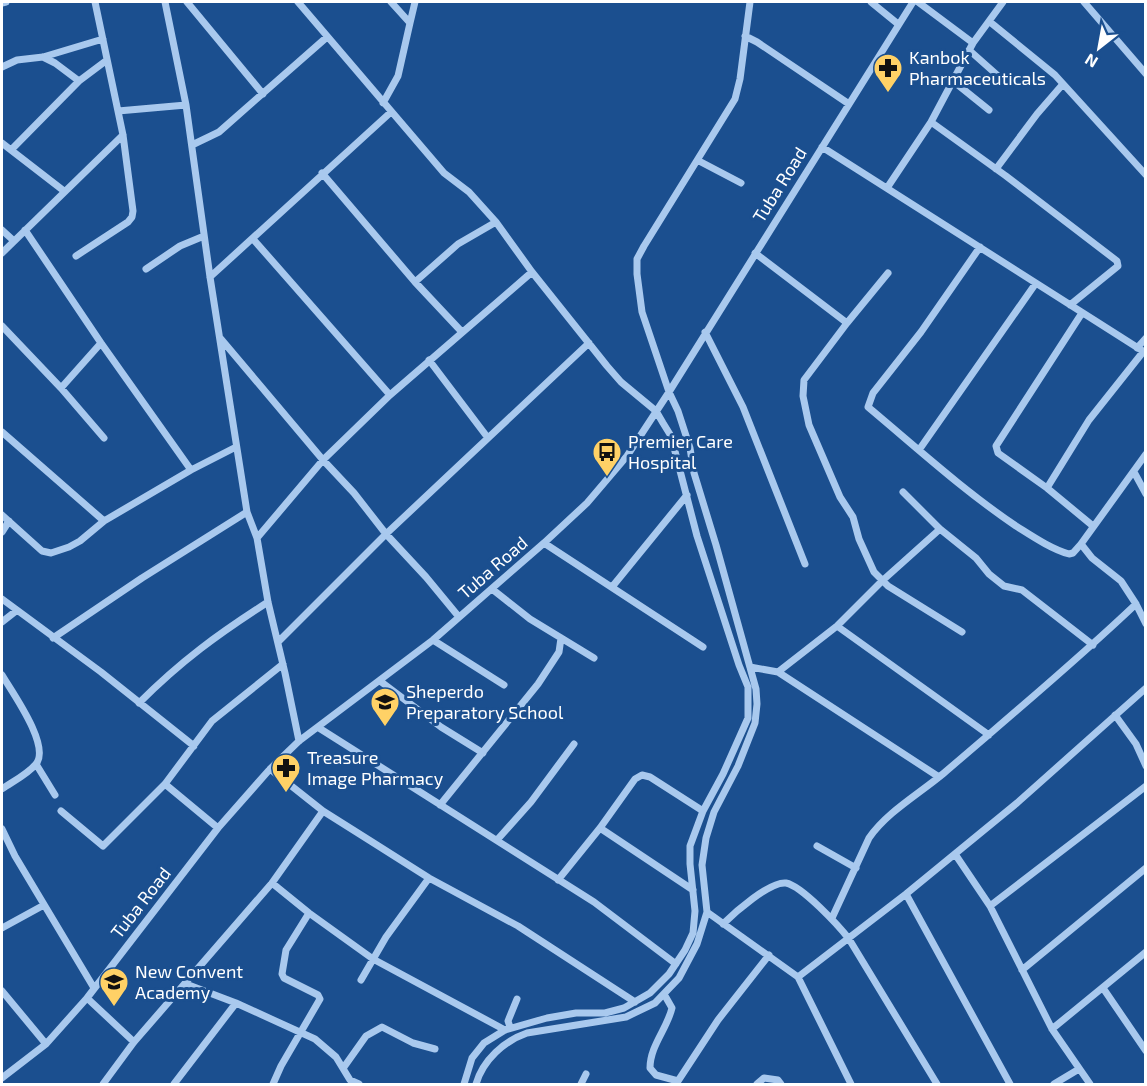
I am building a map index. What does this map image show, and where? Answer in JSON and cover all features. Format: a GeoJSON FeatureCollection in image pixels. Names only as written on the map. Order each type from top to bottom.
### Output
{"type":"FeatureCollection","features":[{"type":"Feature","properties":{"kind":"street"},"geometry":{"type":"LineString","coordinates":[[2,3],[6,2]]}},
{"type":"Feature","properties":{"kind":"street"},"geometry":{"type":"LineString","coordinates":[[76,256],[128,222],[133,212],[123,135],[95,2]]}},
{"type":"Feature","properties":{"kind":"street"},"geometry":{"type":"LineString","coordinates":[[165,2],[186,105],[247,512],[257,538],[268,603],[299,741]]}},
{"type":"Feature","properties":{"kind":"street"},"geometry":{"type":"LineString","coordinates":[[187,2],[262,94]]}},
{"type":"Feature","properties":{"kind":"street"},"geometry":{"type":"LineString","coordinates":[[297,2],[444,173],[469,192],[496,222],[532,272],[621,382],[656,411],[671,436],[697,536],[748,687],[748,718],[723,774],[703,811],[690,846],[695,911],[693,933],[676,964],[650,993],[624,1008],[605,1013],[576,1013],[507,1028],[484,1043],[472,1058],[464,1084]]}},
{"type":"Feature","properties":{"kind":"street"},"geometry":{"type":"LineString","coordinates":[[391,2],[410,23]]}},
{"type":"Feature","properties":{"kind":"street"},"geometry":{"type":"LineString","coordinates":[[383,103],[398,75],[415,2]]}},
{"type":"Feature","properties":{"kind":"street"},"geometry":{"type":"LineString","coordinates":[[476,1084],[478,1076],[495,1052],[514,1037],[527,1032],[626,1017],[655,1003],[679,978],[697,944],[707,912],[702,865],[706,838],[714,812],[738,766],[755,723],[756,689],[694,473],[690,448],[642,312],[637,274],[637,259],[735,99],[740,79],[750,2]]}},
{"type":"Feature","properties":{"kind":"street"},"geometry":{"type":"LineString","coordinates":[[871,2],[898,24]]}},
{"type":"Feature","properties":{"kind":"street","name":"Tuba Road"},"geometry":{"type":"LineString","coordinates":[[2,1078],[46,1044],[87,998],[218,828],[270,768],[299,741],[434,640],[544,543],[608,480],[627,456],[669,392],[913,2]]}},
{"type":"Feature","properties":{"kind":"street"},"geometry":{"type":"LineString","coordinates":[[918,2],[974,43]]}},
{"type":"Feature","properties":{"kind":"street"},"geometry":{"type":"LineString","coordinates":[[886,188],[931,122],[969,50],[1004,2]]}},
{"type":"Feature","properties":{"kind":"street"},"geometry":{"type":"LineString","coordinates":[[1084,2],[1146,74]]}},
{"type":"Feature","properties":{"kind":"street"},"geometry":{"type":"LineString","coordinates":[[990,22],[1045,66],[1146,175]]}},
{"type":"Feature","properties":{"kind":"street"},"geometry":{"type":"LineString","coordinates":[[745,36],[849,104]]}},
{"type":"Feature","properties":{"kind":"street"},"geometry":{"type":"LineString","coordinates":[[192,145],[219,132],[327,37]]}},
{"type":"Feature","properties":{"kind":"street"},"geometry":{"type":"LineString","coordinates":[[2,67],[6,63],[43,57],[103,39]]}},
{"type":"Feature","properties":{"kind":"street"},"geometry":{"type":"LineString","coordinates":[[969,50],[1005,82]]}},
{"type":"Feature","properties":{"kind":"street"},"geometry":{"type":"LineString","coordinates":[[43,57],[79,81]]}},
{"type":"Feature","properties":{"kind":"street"},"geometry":{"type":"LineString","coordinates":[[10,150],[79,81],[108,60]]}},
{"type":"Feature","properties":{"kind":"street"},"geometry":{"type":"LineString","coordinates":[[953,81],[989,110]]}},
{"type":"Feature","properties":{"kind":"street"},"geometry":{"type":"LineString","coordinates":[[996,169],[1037,114],[1063,84]]}},
{"type":"Feature","properties":{"kind":"street"},"geometry":{"type":"LineString","coordinates":[[118,111],[186,105]]}},
{"type":"Feature","properties":{"kind":"street"},"geometry":{"type":"LineString","coordinates":[[210,277],[391,112]]}},
{"type":"Feature","properties":{"kind":"street"},"geometry":{"type":"LineString","coordinates":[[931,122],[1117,261],[1118,266],[1070,305]]}},
{"type":"Feature","properties":{"kind":"street"},"geometry":{"type":"LineString","coordinates":[[2,253],[123,135]]}},
{"type":"Feature","properties":{"kind":"street"},"geometry":{"type":"LineString","coordinates":[[2,143],[64,191]]}},
{"type":"Feature","properties":{"kind":"street"},"geometry":{"type":"LineString","coordinates":[[822,147],[1142,351]]}},
{"type":"Feature","properties":{"kind":"street"},"geometry":{"type":"LineString","coordinates":[[699,160],[741,183]]}},
{"type":"Feature","properties":{"kind":"street"},"geometry":{"type":"LineString","coordinates":[[322,173],[415,282],[461,331]]}},
{"type":"Feature","properties":{"kind":"street"},"geometry":{"type":"LineString","coordinates":[[415,282],[458,244],[496,222]]}},
{"type":"Feature","properties":{"kind":"street"},"geometry":{"type":"LineString","coordinates":[[2,230],[14,240]]}},
{"type":"Feature","properties":{"kind":"street"},"geometry":{"type":"LineString","coordinates":[[25,230],[190,470]]}},
{"type":"Feature","properties":{"kind":"street"},"geometry":{"type":"LineString","coordinates":[[146,269],[180,246],[204,236]]}},
{"type":"Feature","properties":{"kind":"street"},"geometry":{"type":"LineString","coordinates":[[253,239],[390,396]]}},
{"type":"Feature","properties":{"kind":"street"},"geometry":{"type":"LineString","coordinates":[[980,247],[921,332],[869,401],[868,407],[964,488],[1035,538],[1065,553],[1073,553],[1146,454]]}},
{"type":"Feature","properties":{"kind":"street"},"geometry":{"type":"LineString","coordinates":[[755,253],[847,323]]}},
{"type":"Feature","properties":{"kind":"street"},"geometry":{"type":"LineString","coordinates":[[257,538],[323,460],[461,331],[532,272]]}},
{"type":"Feature","properties":{"kind":"street"},"geometry":{"type":"LineString","coordinates":[[888,273],[804,380],[803,396],[809,425],[840,497],[853,517],[866,556],[882,581],[962,632]]}},
{"type":"Feature","properties":{"kind":"street"},"geometry":{"type":"LineString","coordinates":[[920,450],[1036,283]]}},
{"type":"Feature","properties":{"kind":"street"},"geometry":{"type":"LineString","coordinates":[[1082,313],[996,446],[998,453],[1047,488],[1093,526]]}},
{"type":"Feature","properties":{"kind":"street"},"geometry":{"type":"LineString","coordinates":[[2,326],[61,388],[104,438]]}},
{"type":"Feature","properties":{"kind":"street"},"geometry":{"type":"LineString","coordinates":[[705,332],[743,407],[805,564]]}},
{"type":"Feature","properties":{"kind":"street"},"geometry":{"type":"LineString","coordinates":[[220,338],[459,617]]}},
{"type":"Feature","properties":{"kind":"street"},"geometry":{"type":"LineString","coordinates":[[1047,488],[1089,420],[1142,351],[1146,338]]}},
{"type":"Feature","properties":{"kind":"street"},"geometry":{"type":"LineString","coordinates":[[61,388],[101,343]]}},
{"type":"Feature","properties":{"kind":"street"},"geometry":{"type":"LineString","coordinates":[[278,642],[386,534],[589,343]]}},
{"type":"Feature","properties":{"kind":"street"},"geometry":{"type":"LineString","coordinates":[[429,360],[488,438]]}},
{"type":"Feature","properties":{"kind":"street"},"geometry":{"type":"LineString","coordinates":[[2,432],[104,521]]}},
{"type":"Feature","properties":{"kind":"street"},"geometry":{"type":"LineString","coordinates":[[2,515],[47,553],[69,547],[104,521],[190,470],[236,447]]}},
{"type":"Feature","properties":{"kind":"street"},"geometry":{"type":"LineString","coordinates":[[1134,472],[1146,494]]}},
{"type":"Feature","properties":{"kind":"street"},"geometry":{"type":"LineString","coordinates":[[903,492],[940,529],[976,558],[989,574],[1004,586],[1022,590],[1094,645]]}},
{"type":"Feature","properties":{"kind":"street"},"geometry":{"type":"LineString","coordinates":[[612,587],[687,495]]}},
{"type":"Feature","properties":{"kind":"street"},"geometry":{"type":"LineString","coordinates":[[52,638],[247,512]]}},
{"type":"Feature","properties":{"kind":"street"},"geometry":{"type":"LineString","coordinates":[[2,532],[9,521]]}},
{"type":"Feature","properties":{"kind":"street"},"geometry":{"type":"LineString","coordinates":[[778,672],[837,626],[882,581],[940,529]]}},
{"type":"Feature","properties":{"kind":"street"},"geometry":{"type":"LineString","coordinates":[[544,543],[703,647]]}},
{"type":"Feature","properties":{"kind":"street"},"geometry":{"type":"LineString","coordinates":[[1081,543],[1092,558],[1121,580],[1146,624]]}},
{"type":"Feature","properties":{"kind":"street"},"geometry":{"type":"LineString","coordinates":[[492,590],[514,608],[594,658]]}},
{"type":"Feature","properties":{"kind":"street"},"geometry":{"type":"LineString","coordinates":[[2,599],[194,746]]}},
{"type":"Feature","properties":{"kind":"street"},"geometry":{"type":"LineString","coordinates":[[139,703],[187,657],[228,627],[268,603]]}},
{"type":"Feature","properties":{"kind":"street"},"geometry":{"type":"LineString","coordinates":[[832,918],[876,827],[939,777],[1094,645],[1136,604]]}},
{"type":"Feature","properties":{"kind":"street"},"geometry":{"type":"LineString","coordinates":[[2,622],[16,611]]}},
{"type":"Feature","properties":{"kind":"street"},"geometry":{"type":"LineString","coordinates":[[837,626],[988,735]]}},
{"type":"Feature","properties":{"kind":"street"},"geometry":{"type":"LineString","coordinates":[[440,805],[538,684],[559,652],[561,638]]}},
{"type":"Feature","properties":{"kind":"street"},"geometry":{"type":"LineString","coordinates":[[434,640],[504,685]]}},
{"type":"Feature","properties":{"kind":"street"},"geometry":{"type":"LineString","coordinates":[[62,811],[103,846],[165,784],[212,721],[283,664]]}},
{"type":"Feature","properties":{"kind":"street"},"geometry":{"type":"LineString","coordinates":[[750,667],[778,672],[939,777]]}},
{"type":"Feature","properties":{"kind":"street"},"geometry":{"type":"LineString","coordinates":[[2,675],[36,733],[39,755],[36,764],[2,789]]}},
{"type":"Feature","properties":{"kind":"street"},"geometry":{"type":"LineString","coordinates":[[380,681],[441,727],[483,753]]}},
{"type":"Feature","properties":{"kind":"street"},"geometry":{"type":"LineString","coordinates":[[798,977],[906,894],[1017,803],[1146,688]]}},
{"type":"Feature","properties":{"kind":"street"},"geometry":{"type":"LineString","coordinates":[[1114,715],[1136,744],[1146,766]]}},
{"type":"Feature","properties":{"kind":"street"},"geometry":{"type":"LineString","coordinates":[[319,728],[594,902],[676,964]]}},
{"type":"Feature","properties":{"kind":"street"},"geometry":{"type":"LineString","coordinates":[[497,840],[531,802],[574,744]]}},
{"type":"Feature","properties":{"kind":"street"},"geometry":{"type":"LineString","coordinates":[[36,764],[55,795]]}},
{"type":"Feature","properties":{"kind":"street"},"geometry":{"type":"LineString","coordinates":[[270,768],[323,811],[429,878],[518,926],[635,1002]]}},
{"type":"Feature","properties":{"kind":"street"},"geometry":{"type":"LineString","coordinates":[[558,880],[600,828],[635,779],[642,775],[650,777],[703,811]]}},
{"type":"Feature","properties":{"kind":"street"},"geometry":{"type":"LineString","coordinates":[[165,784],[218,828]]}},
{"type":"Feature","properties":{"kind":"street"},"geometry":{"type":"LineString","coordinates":[[990,906],[1146,786]]}},
{"type":"Feature","properties":{"kind":"street"},"geometry":{"type":"LineString","coordinates":[[103,1084],[134,1042],[272,883],[323,811]]}},
{"type":"Feature","properties":{"kind":"street"},"geometry":{"type":"LineString","coordinates":[[600,828],[693,890]]}},
{"type":"Feature","properties":{"kind":"street"},"geometry":{"type":"LineString","coordinates":[[2,829],[94,988]]}},
{"type":"Feature","properties":{"kind":"street"},"geometry":{"type":"LineString","coordinates":[[817,846],[856,868]]}},
{"type":"Feature","properties":{"kind":"street"},"geometry":{"type":"LineString","coordinates":[[955,854],[990,906],[1052,1029],[1090,1084]]}},
{"type":"Feature","properties":{"kind":"street"},"geometry":{"type":"LineString","coordinates":[[1022,970],[1146,868]]}},
{"type":"Feature","properties":{"kind":"street"},"geometry":{"type":"LineString","coordinates":[[362,980],[373,959],[429,878]]}},
{"type":"Feature","properties":{"kind":"street"},"geometry":{"type":"LineString","coordinates":[[272,883],[373,959],[507,1028]]}},
{"type":"Feature","properties":{"kind":"street"},"geometry":{"type":"LineString","coordinates":[[723,924],[737,909],[774,886],[785,883],[793,886],[832,918],[849,939],[937,1084]]}},
{"type":"Feature","properties":{"kind":"street"},"geometry":{"type":"LineString","coordinates":[[906,894],[1010,1084]]}},
{"type":"Feature","properties":{"kind":"street"},"geometry":{"type":"LineString","coordinates":[[2,928],[44,904]]}},
{"type":"Feature","properties":{"kind":"street"},"geometry":{"type":"LineString","coordinates":[[707,912],[798,977],[851,1084]]}},
{"type":"Feature","properties":{"kind":"street"},"geometry":{"type":"LineString","coordinates":[[273,1084],[319,996],[284,978],[282,969],[286,950],[309,913]]}},
{"type":"Feature","properties":{"kind":"street"},"geometry":{"type":"LineString","coordinates":[[1052,1029],[1146,952]]}},
{"type":"Feature","properties":{"kind":"street"},"geometry":{"type":"LineString","coordinates":[[663,994],[672,1008],[650,1059],[650,1068],[657,1075],[675,1082],[681,1079],[697,1049],[769,955]]}},
{"type":"Feature","properties":{"kind":"street"},"geometry":{"type":"LineString","coordinates":[[186,984],[237,1003],[315,1039],[344,1067],[349,1082],[359,1084]]}},
{"type":"Feature","properties":{"kind":"street"},"geometry":{"type":"LineString","coordinates":[[1103,988],[1146,1052]]}},
{"type":"Feature","properties":{"kind":"street"},"geometry":{"type":"LineString","coordinates":[[3,997],[46,1044]]}},
{"type":"Feature","properties":{"kind":"street"},"geometry":{"type":"LineString","coordinates":[[87,998],[134,1042]]}},
{"type":"Feature","properties":{"kind":"street"},"geometry":{"type":"LineString","coordinates":[[507,1028],[517,999]]}},
{"type":"Feature","properties":{"kind":"street"},"geometry":{"type":"LineString","coordinates":[[174,1084],[237,1003]]}},
{"type":"Feature","properties":{"kind":"street"},"geometry":{"type":"LineString","coordinates":[[344,1067],[366,1036],[382,1027],[413,1043],[435,1049]]}},
{"type":"Feature","properties":{"kind":"street"},"geometry":{"type":"LineString","coordinates":[[1139,1043],[1146,1038]]}},
{"type":"Feature","properties":{"kind":"street"},"geometry":{"type":"LineString","coordinates":[[1054,1084],[1079,1069]]}},
{"type":"Feature","properties":{"kind":"street"},"geometry":{"type":"LineString","coordinates":[[581,1084],[586,1074]]}},
{"type":"Feature","properties":{"kind":"street"},"geometry":{"type":"LineString","coordinates":[[757,1084],[764,1078],[778,1080],[781,1084]]}},
{"type":"Feature","properties":{"kind":"place","name":"Kanbok Pharmaceuticals"},"geometry":{"type":"Point","coordinates":[888,94]}},
{"type":"Feature","properties":{"kind":"place","name":"Premier Care Hospital"},"geometry":{"type":"Point","coordinates":[607,478]}},
{"type":"Feature","properties":{"kind":"place","name":"Sheperdo Preparatory School"},"geometry":{"type":"Point","coordinates":[385,728]}},
{"type":"Feature","properties":{"kind":"place","name":"Treasure Image Pharmacy"},"geometry":{"type":"Point","coordinates":[286,794]}},
{"type":"Feature","properties":{"kind":"place","name":"New Convent Academy"},"geometry":{"type":"Point","coordinates":[114,1008]}}]}
